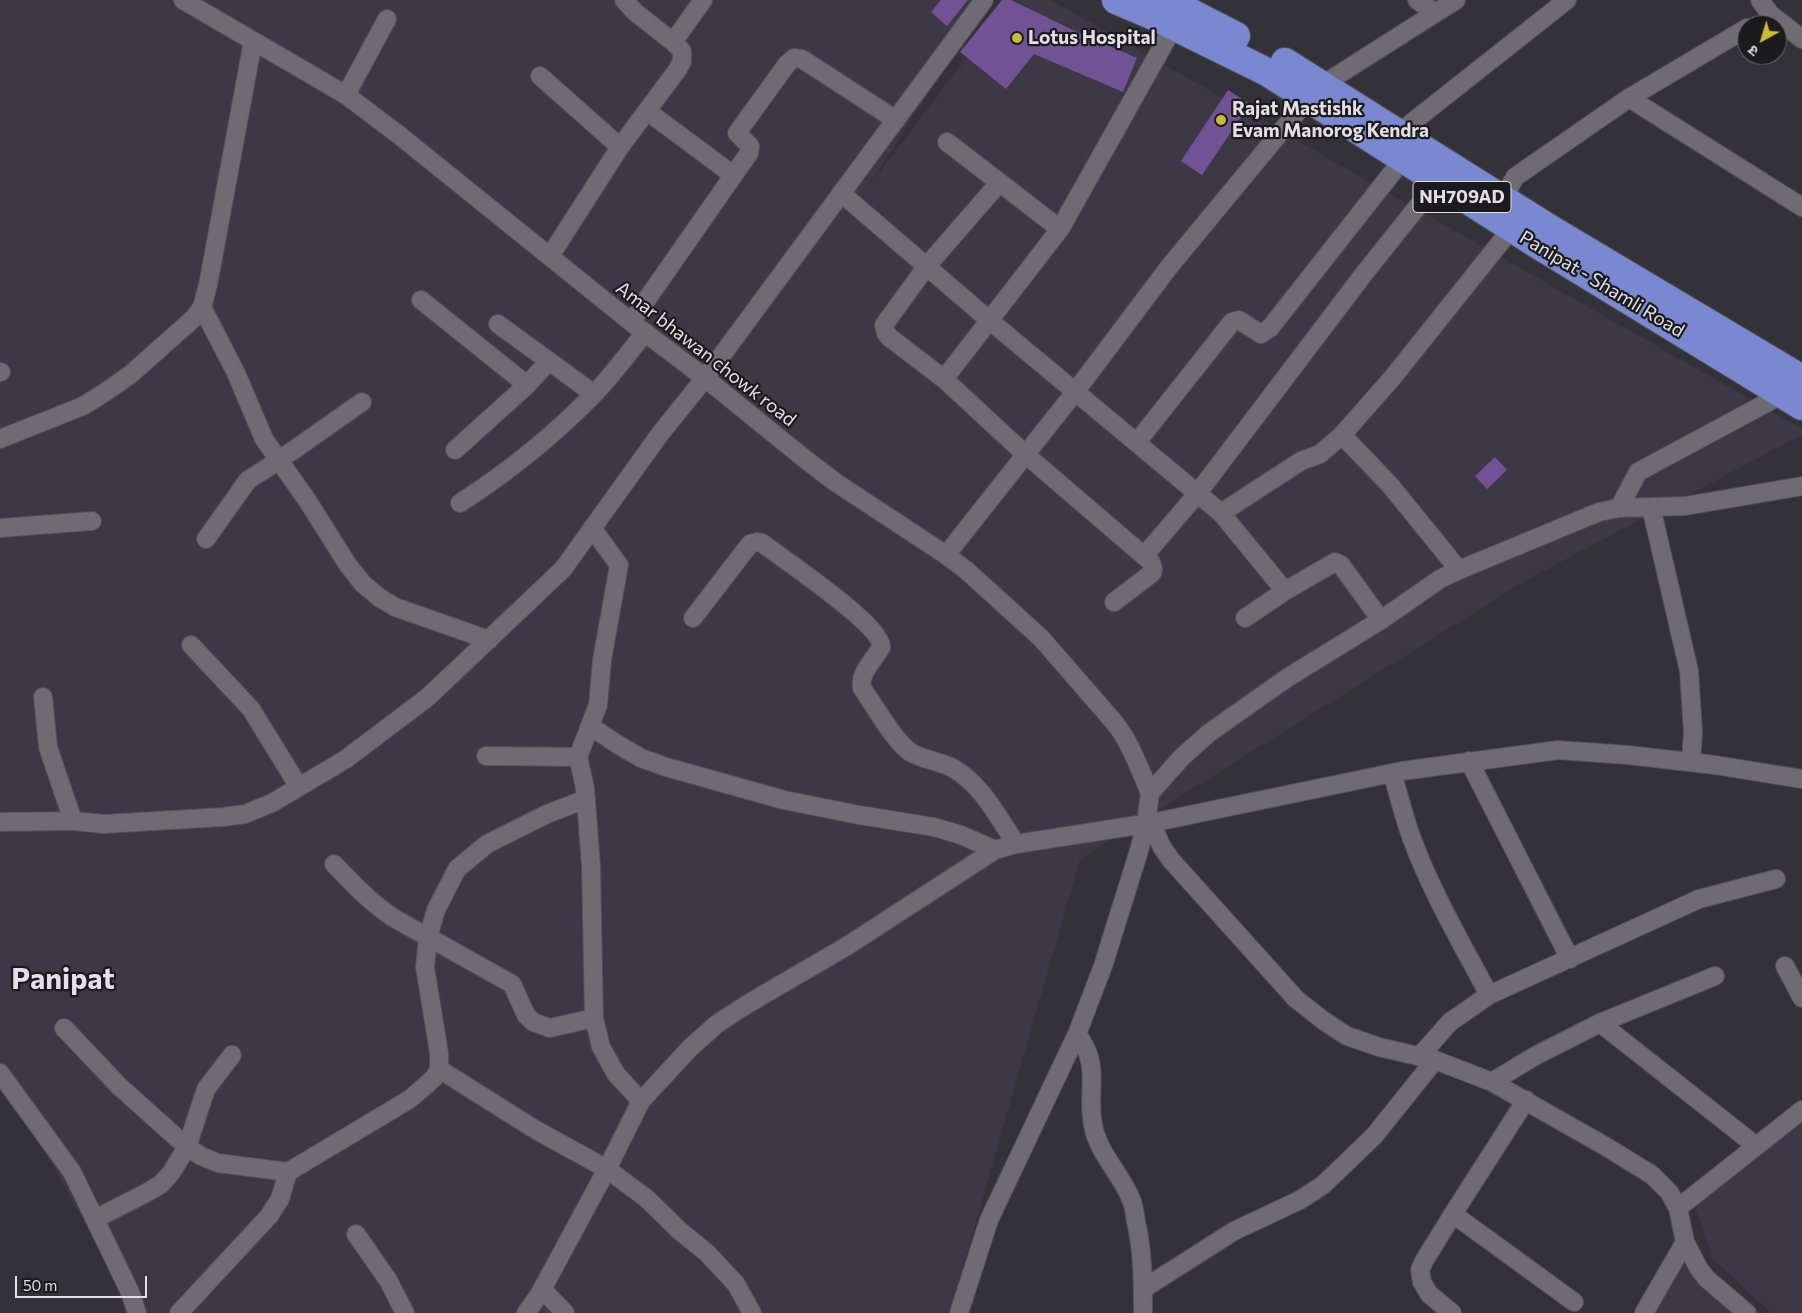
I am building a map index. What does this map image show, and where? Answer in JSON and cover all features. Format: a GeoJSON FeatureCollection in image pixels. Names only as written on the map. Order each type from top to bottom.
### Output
{"type":"FeatureCollection","features":[{"type":"Feature","properties":{"kind":"highway","name":"Panipat - Shamli Road"},"geometry":{"type":"LineString","coordinates":[[1116,0],[1150,14],[1267,72],[1315,92]]}},
{"type":"Feature","properties":{"kind":"highway","name":"Panipat - Shamli Road"},"geometry":{"type":"LineString","coordinates":[[1166,0],[1275,56],[1315,92],[1394,146],[1503,215]]}},
{"type":"Feature","properties":{"kind":"highway","name":"Panipat - Shamli Road"},"geometry":{"type":"LineString","coordinates":[[1394,146],[1438,181],[1503,215],[1797,383]]}},
{"type":"Feature","properties":{"kind":"street"},"geometry":{"type":"LineString","coordinates":[[550,256],[620,147],[682,61],[682,51],[674,42],[624,0]]}},
{"type":"Feature","properties":{"kind":"street"},"geometry":{"type":"LineString","coordinates":[[674,42],[703,0]]}},
{"type":"Feature","properties":{"kind":"street"},"geometry":{"type":"LineString","coordinates":[[0,822],[73,821],[104,824],[244,814],[272,803],[346,759],[428,697],[563,569],[660,434],[705,378],[984,0]]}},
{"type":"Feature","properties":{"kind":"street"},"geometry":{"type":"LineString","coordinates":[[1417,0],[1435,13]]}},
{"type":"Feature","properties":{"kind":"street"},"geometry":{"type":"LineString","coordinates":[[946,555],[1075,392],[1169,267],[1315,92],[1456,0]]}},
{"type":"Feature","properties":{"kind":"street"},"geometry":{"type":"LineString","coordinates":[[1137,442],[1232,322],[1239,320],[1261,334],[1270,328],[1394,146],[1567,0]]}},
{"type":"Feature","properties":{"kind":"street","name":"Amar bhawan chowk road"},"geometry":{"type":"LineString","coordinates":[[190,2],[346,95],[399,135],[631,322],[705,378],[835,482],[946,555],[999,599],[1040,638],[1114,722],[1132,750],[1150,793]]}},
{"type":"Feature","properties":{"kind":"street"},"geometry":{"type":"LineString","coordinates":[[1765,7],[1798,31]]}},
{"type":"Feature","properties":{"kind":"street"},"geometry":{"type":"LineString","coordinates":[[346,95],[388,19]]}},
{"type":"Feature","properties":{"kind":"street"},"geometry":{"type":"LineString","coordinates":[[944,379],[1060,228],[1174,26]]}},
{"type":"Feature","properties":{"kind":"street"},"geometry":{"type":"LineString","coordinates":[[1221,513],[1301,461],[1320,454],[1342,435],[1393,377],[1503,215],[1515,177],[1629,98],[1737,34]]}},
{"type":"Feature","properties":{"kind":"street"},"geometry":{"type":"LineString","coordinates":[[0,438],[83,406],[107,391],[131,374],[194,318],[202,307],[208,285],[253,41]]}},
{"type":"Feature","properties":{"kind":"street"},"geometry":{"type":"LineString","coordinates":[[631,322],[750,151],[750,146],[737,134],[738,131],[794,58],[802,59],[896,120]]}},
{"type":"Feature","properties":{"kind":"street"},"geometry":{"type":"LineString","coordinates":[[540,76],[620,147]]}},
{"type":"Feature","properties":{"kind":"street"},"geometry":{"type":"LineString","coordinates":[[1629,98],[1802,207]]}},
{"type":"Feature","properties":{"kind":"street"},"geometry":{"type":"LineString","coordinates":[[647,111],[733,175]]}},
{"type":"Feature","properties":{"kind":"street"},"geometry":{"type":"LineString","coordinates":[[947,142],[1060,228]]}},
{"type":"Feature","properties":{"kind":"street"},"geometry":{"type":"LineString","coordinates":[[1144,556],[1197,494],[1357,283],[1438,181]]}},
{"type":"Feature","properties":{"kind":"street"},"geometry":{"type":"LineString","coordinates":[[999,183],[926,267],[884,325],[885,329],[889,337],[944,379],[1025,454],[1144,556],[1152,565],[1152,573],[1114,602]]}},
{"type":"Feature","properties":{"kind":"street"},"geometry":{"type":"LineString","coordinates":[[841,193],[926,267],[1221,513],[1285,591]]}},
{"type":"Feature","properties":{"kind":"street"},"geometry":{"type":"LineString","coordinates":[[421,300],[527,385]]}},
{"type":"Feature","properties":{"kind":"street"},"geometry":{"type":"LineString","coordinates":[[202,307],[236,373],[264,439],[307,500],[348,565],[363,584],[395,607],[489,640]]}},
{"type":"Feature","properties":{"kind":"street"},"geometry":{"type":"LineString","coordinates":[[498,324],[594,394]]}},
{"type":"Feature","properties":{"kind":"street"},"geometry":{"type":"LineString","coordinates":[[460,503],[494,481],[594,394],[645,333]]}},
{"type":"Feature","properties":{"kind":"street"},"geometry":{"type":"LineString","coordinates":[[455,450],[527,385],[549,361]]}},
{"type":"Feature","properties":{"kind":"street"},"geometry":{"type":"LineString","coordinates":[[1619,508],[1638,472],[1797,383]]}},
{"type":"Feature","properties":{"kind":"street"},"geometry":{"type":"LineString","coordinates":[[206,539],[248,480],[362,402]]}},
{"type":"Feature","properties":{"kind":"street"},"geometry":{"type":"LineString","coordinates":[[1342,435],[1390,485],[1459,570]]}},
{"type":"Feature","properties":{"kind":"street"},"geometry":{"type":"LineString","coordinates":[[959,1313],[990,1220],[1077,1034],[1103,966],[1148,823],[1150,793],[1182,757],[1209,734],[1287,678],[1381,620],[1440,579],[1459,570],[1599,512],[1619,508],[1684,506],[1802,486]]}},
{"type":"Feature","properties":{"kind":"street"},"geometry":{"type":"LineString","coordinates":[[1651,507],[1689,671],[1693,732],[1691,762]]}},
{"type":"Feature","properties":{"kind":"street"},"geometry":{"type":"LineString","coordinates":[[0,528],[92,521]]}},
{"type":"Feature","properties":{"kind":"street"},"geometry":{"type":"LineString","coordinates":[[592,528],[619,565],[602,660],[598,704],[578,757],[586,799],[591,866],[594,1018],[601,1047],[616,1074],[641,1101]]}},
{"type":"Feature","properties":{"kind":"street"},"geometry":{"type":"LineString","coordinates":[[693,618],[750,544],[754,542],[762,543],[844,604],[877,636],[881,642],[881,647],[862,676],[861,682],[862,688],[886,724],[910,752],[954,769],[979,789],[1016,844]]}},
{"type":"Feature","properties":{"kind":"street"},"geometry":{"type":"LineString","coordinates":[[1245,618],[1285,591],[1335,562],[1341,565],[1381,620]]}},
{"type":"Feature","properties":{"kind":"street"},"geometry":{"type":"LineString","coordinates":[[191,645],[251,709],[299,787]]}},
{"type":"Feature","properties":{"kind":"street"},"geometry":{"type":"LineString","coordinates":[[43,697],[48,747],[73,821]]}},
{"type":"Feature","properties":{"kind":"street"},"geometry":{"type":"LineString","coordinates":[[590,726],[642,758],[666,767],[784,800],[934,826],[961,835],[995,850]]}},
{"type":"Feature","properties":{"kind":"street"},"geometry":{"type":"LineString","coordinates":[[526,1313],[542,1289],[607,1169],[641,1101],[690,1048],[718,1023],[847,946],[995,850],[1016,844],[1148,823],[1392,773],[1558,750],[1691,762],[1802,779]]}},
{"type":"Feature","properties":{"kind":"street"},"geometry":{"type":"LineString","coordinates":[[486,756],[578,757]]}},
{"type":"Feature","properties":{"kind":"street"},"geometry":{"type":"LineString","coordinates":[[1469,761],[1570,959]]}},
{"type":"Feature","properties":{"kind":"street"},"geometry":{"type":"LineString","coordinates":[[1392,773],[1412,839],[1432,887],[1489,995]]}},
{"type":"Feature","properties":{"kind":"street"},"geometry":{"type":"LineString","coordinates":[[64,1028],[119,1086],[187,1147],[201,1156],[218,1163],[288,1172],[410,1099],[434,1078],[439,1069],[425,967],[428,937],[436,910],[457,869],[487,844],[547,814],[586,799]]}},
{"type":"Feature","properties":{"kind":"street"},"geometry":{"type":"LineString","coordinates":[[1148,823],[1170,860],[1296,999],[1324,1021],[1347,1036],[1379,1047],[1428,1058],[1492,1082],[1526,1100],[1652,1175],[1669,1192],[1678,1208],[1685,1242],[1692,1257],[1707,1279],[1747,1313]]}},
{"type":"Feature","properties":{"kind":"street"},"geometry":{"type":"LineString","coordinates":[[334,864],[375,906],[512,984],[526,1015],[533,1022],[550,1028],[594,1018]]}},
{"type":"Feature","properties":{"kind":"street"},"geometry":{"type":"LineString","coordinates":[[1143,1289],[1234,1231],[1288,1207],[1323,1185],[1374,1136],[1428,1058],[1450,1022],[1489,995],[1699,899],[1776,879]]}},
{"type":"Feature","properties":{"kind":"street"},"geometry":{"type":"LineString","coordinates":[[1785,966],[1802,998]]}},
{"type":"Feature","properties":{"kind":"street"},"geometry":{"type":"LineString","coordinates":[[1492,1082],[1535,1056],[1600,1022],[1716,976]]}},
{"type":"Feature","properties":{"kind":"street"},"geometry":{"type":"LineString","coordinates":[[1600,1022],[1755,1145]]}},
{"type":"Feature","properties":{"kind":"street"},"geometry":{"type":"LineString","coordinates":[[1077,1034],[1087,1048],[1089,1055],[1092,1074],[1091,1110],[1093,1126],[1106,1155],[1132,1201],[1142,1259],[1143,1313]]}},
{"type":"Feature","properties":{"kind":"street"},"geometry":{"type":"LineString","coordinates":[[95,1220],[161,1184],[171,1173],[187,1147],[206,1089],[232,1055]]}},
{"type":"Feature","properties":{"kind":"street"},"geometry":{"type":"LineString","coordinates":[[439,1069],[536,1130],[607,1169],[646,1198],[706,1253],[736,1284],[752,1313]]}},
{"type":"Feature","properties":{"kind":"street"},"geometry":{"type":"LineString","coordinates":[[0,1073],[72,1172],[130,1292],[138,1313]]}},
{"type":"Feature","properties":{"kind":"street"},"geometry":{"type":"LineString","coordinates":[[1452,1313],[1429,1294],[1420,1276],[1420,1270],[1453,1214],[1526,1100]]}},
{"type":"Feature","properties":{"kind":"street"},"geometry":{"type":"LineString","coordinates":[[1678,1208],[1755,1145],[1802,1110]]}},
{"type":"Feature","properties":{"kind":"street"},"geometry":{"type":"LineString","coordinates":[[179,1313],[269,1216],[280,1199],[288,1172]]}},
{"type":"Feature","properties":{"kind":"street"},"geometry":{"type":"LineString","coordinates":[[1453,1214],[1574,1302]]}},
{"type":"Feature","properties":{"kind":"street"},"geometry":{"type":"LineString","coordinates":[[356,1234],[388,1280],[405,1313]]}},
{"type":"Feature","properties":{"kind":"street"},"geometry":{"type":"LineString","coordinates":[[1644,1313],[1685,1242]]}},
{"type":"Feature","properties":{"kind":"street"},"geometry":{"type":"LineString","coordinates":[[542,1289],[565,1313]]}},
{"type":"Feature","properties":{"kind":"shaded area"},"geometry":{"type":"Polygon","coordinates":[[[0,0],[987,0],[869,186],[1010,0],[1051,0],[1802,429],[1802,435],[1528,579],[1080,859],[950,1313],[134,1313],[5,1079],[0,1074],[0,0]]]}},
{"type":"Feature","properties":{"kind":"shaded area"},"geometry":{"type":"Polygon","coordinates":[[[1802,1117],[1802,1313],[1771,1313],[1712,1258],[1693,1199],[1802,1117]]]}},
{"type":"Feature","properties":{"kind":"shaded area"},"geometry":{"type":"Polygon","coordinates":[[[1684,1264],[1737,1313],[1654,1313],[1684,1264]]]}},
{"type":"Feature","properties":{"kind":"building"},"geometry":{"type":"Polygon","coordinates":[[[941,0],[968,0],[947,26],[931,12],[941,0]]]}},
{"type":"Feature","properties":{"kind":"building"},"geometry":{"type":"Polygon","coordinates":[[[1002,0],[1011,0],[1137,58],[1123,92],[1034,54],[1006,89],[960,52],[1002,0]]]}},
{"type":"Feature","properties":{"kind":"building"},"geometry":{"type":"Polygon","coordinates":[[[1228,90],[1250,104],[1202,175],[1181,161],[1228,90]]]}},
{"type":"Feature","properties":{"kind":"building"},"geometry":{"type":"Polygon","coordinates":[[[1495,457],[1507,470],[1487,489],[1475,476],[1495,457]]]}},
{"type":"Feature","properties":{"kind":"place","name":"Lotus Hospital"},"geometry":{"type":"Point","coordinates":[1017,38]}},
{"type":"Feature","properties":{"kind":"place","name":"Rajat Mastishk Evam Manorog Kendra"},"geometry":{"type":"Point","coordinates":[1221,120]}},
{"type":"Feature","properties":{"kind":"district","name":"Panipat"},"geometry":{"type":"Point","coordinates":[63,979]}}]}
